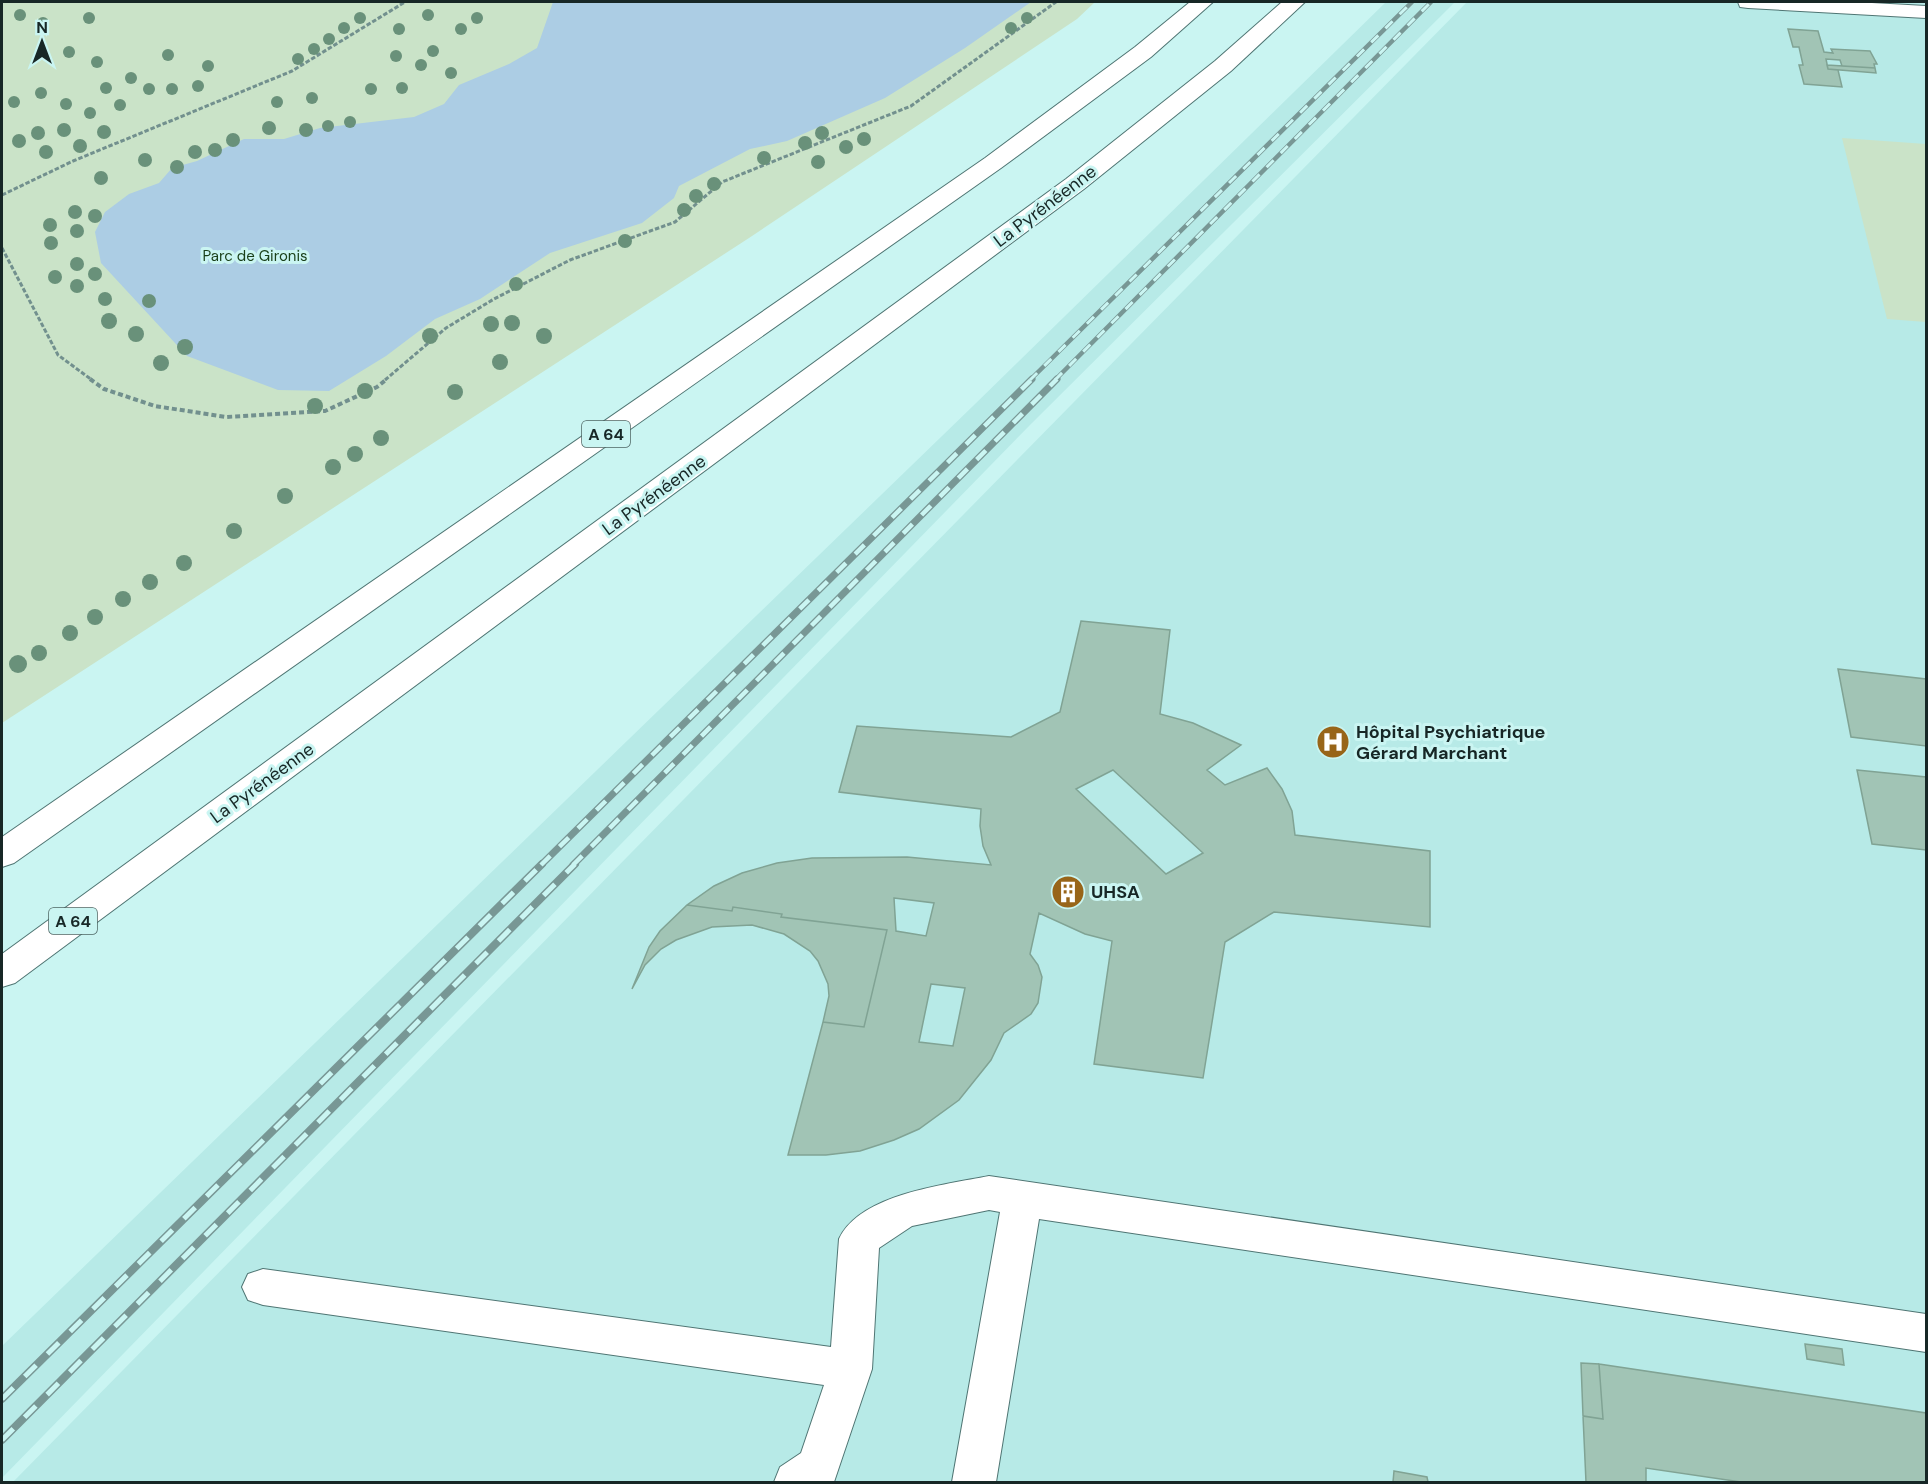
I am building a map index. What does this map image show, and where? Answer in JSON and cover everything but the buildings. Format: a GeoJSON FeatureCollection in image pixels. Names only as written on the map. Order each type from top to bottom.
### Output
{"type":"FeatureCollection","features":[{"type":"Feature","properties":{"kind":"main road","name":"A 64"},"geometry":{"type":"LineString","coordinates":[[2,854],[993,163],[1143,52],[1202,2]]}},
{"type":"Feature","properties":{"kind":"main road","name":"La Pyrénéenne"},"geometry":{"type":"LineString","coordinates":[[2,973],[1075,184],[1223,66],[1294,2]]}},
{"type":"Feature","properties":{"kind":"main road"},"geometry":{"type":"LineString","coordinates":[[1748,2],[1926,12]]}},
{"type":"Feature","properties":{"kind":"main road"},"geometry":{"type":"LineString","coordinates":[[795,1482],[818,1467],[851,1370],[859,1239],[902,1210],[988,1193],[1926,1334]]}},
{"type":"Feature","properties":{"kind":"main road"},"geometry":{"type":"LineString","coordinates":[[974,1482],[1022,1199]]}},
{"type":"Feature","properties":{"kind":"main road"},"geometry":{"type":"LineString","coordinates":[[263,1287],[851,1370]]}},
{"type":"Feature","properties":{"kind":"path"},"geometry":{"type":"LineString","coordinates":[[2,195],[42,174],[220,104],[295,70],[405,2]]}},
{"type":"Feature","properties":{"kind":"path"},"geometry":{"type":"LineString","coordinates":[[2,248],[58,354],[104,389],[155,406],[226,417],[325,411],[377,387],[446,328],[494,299],[570,260],[675,222],[722,182],[911,106],[1056,2]]}},
{"type":"Feature","properties":{"kind":"shaded area"},"geometry":{"type":"Polygon","coordinates":[[[553,2],[1031,2],[965,48],[885,98],[787,141],[750,149],[679,186],[674,198],[642,223],[550,253],[480,299],[435,319],[386,356],[329,391],[278,390],[187,356],[101,263],[95,232],[105,212],[129,194],[159,183],[172,168],[197,161],[244,139],[284,139],[320,128],[414,117],[444,104],[459,85],[509,64],[537,48],[553,2]]]}},
{"type":"Feature","properties":{"kind":"shaded area"},"geometry":{"type":"Polygon","coordinates":[[[1386,2],[1455,2],[1030,425],[2,1478],[2,1346],[973,406],[1386,2]]]}},
{"type":"Feature","properties":{"kind":"shaded area","name":"Hôpital Psychiatrique Gérard Marchant"},"geometry":{"type":"Polygon","coordinates":[[[1467,2],[1926,2],[1926,1482],[13,1482],[1467,2]]]}},
{"type":"Feature","properties":{"kind":"green space","name":"Parc de Gironis"},"geometry":{"type":"Polygon","coordinates":[[[2,2],[1095,2],[1077,19],[749,238],[2,723],[2,2]]]}},
{"type":"Feature","properties":{"kind":"green space"},"geometry":{"type":"Polygon","coordinates":[[[1842,138],[1926,144],[1926,322],[1887,319],[1842,138]]]}},
{"type":"Feature","properties":{"kind":"railway"},"geometry":{"type":"LineString","coordinates":[[1030,380],[1412,2]]}},
{"type":"Feature","properties":{"kind":"railway"},"geometry":{"type":"LineString","coordinates":[[1055,380],[1431,2]]}},
{"type":"Feature","properties":{"kind":"railway"},"geometry":{"type":"LineString","coordinates":[[541,865],[1032,379]]}},
{"type":"Feature","properties":{"kind":"railway"},"geometry":{"type":"LineString","coordinates":[[573,865],[1057,379]]}},
{"type":"Feature","properties":{"kind":"railway"},"geometry":{"type":"LineString","coordinates":[[2,1399],[542,864]]}},
{"type":"Feature","properties":{"kind":"railway"},"geometry":{"type":"LineString","coordinates":[[2,1440],[575,864]]}},
{"type":"Feature","properties":{"kind":"place","name":"Hôpital Psychiatrique Gérard Marchant"},"geometry":{"type":"Point","coordinates":[1333,742]}},
{"type":"Feature","properties":{"kind":"place","name":"UHSA"},"geometry":{"type":"Point","coordinates":[1068,892]}}]}
